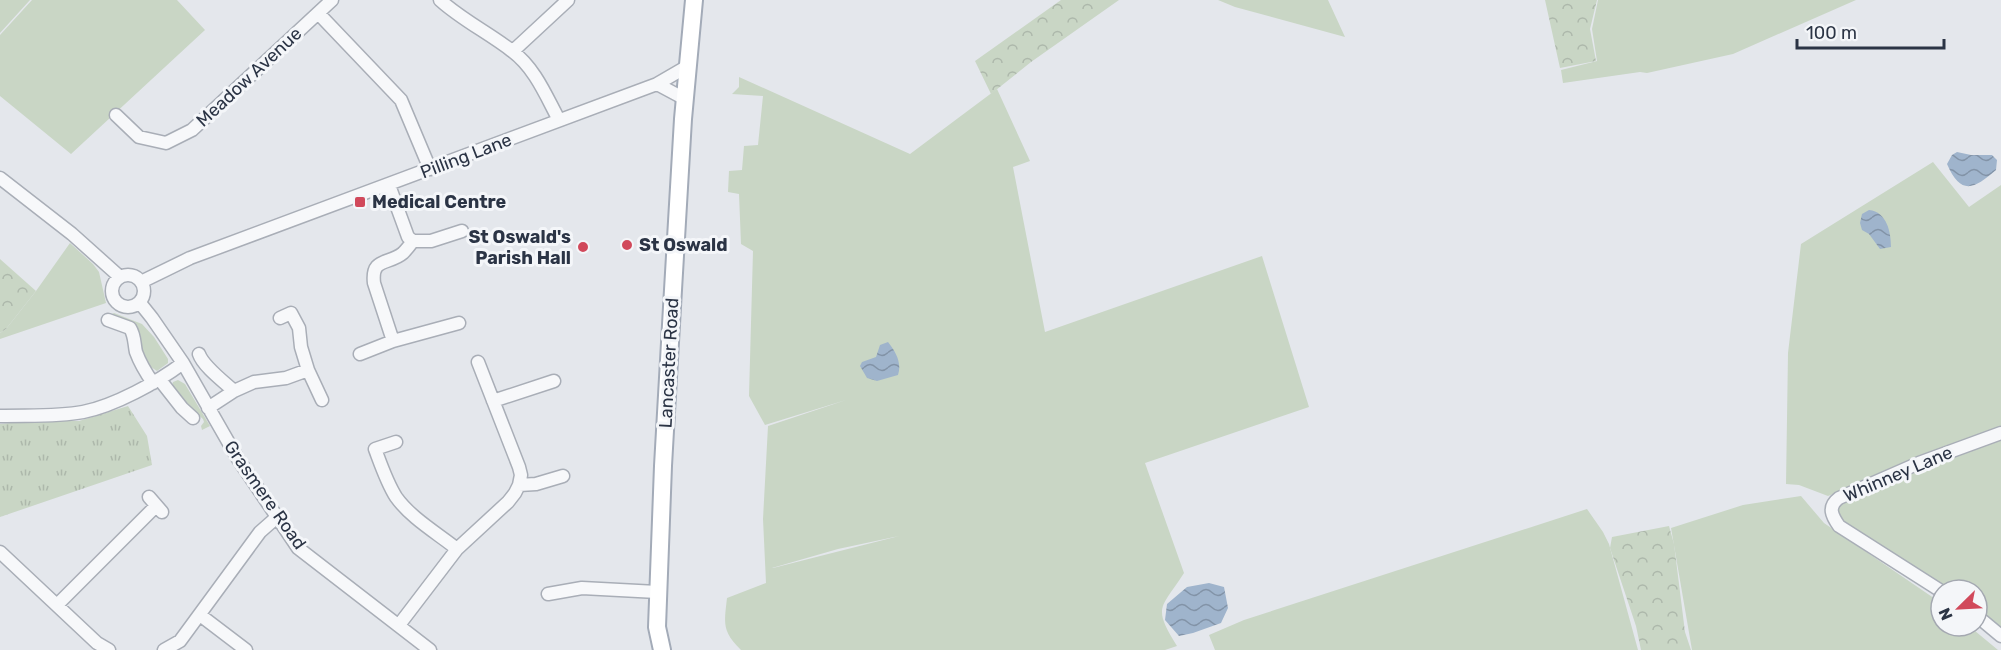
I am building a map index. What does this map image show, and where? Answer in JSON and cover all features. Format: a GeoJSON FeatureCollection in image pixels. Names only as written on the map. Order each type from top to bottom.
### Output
{"type":"FeatureCollection","features":[{"type":"Feature","properties":{"kind":"main road","name":"Lancaster Road"},"geometry":{"type":"LineString","coordinates":[[662,650],[657,627],[657,592],[663,455],[685,99],[694,0]]}},
{"type":"Feature","properties":{"kind":"street","name":"Meadow Avenue"},"geometry":{"type":"LineString","coordinates":[[116,115],[139,137],[166,143],[192,130],[332,0]]}},
{"type":"Feature","properties":{"kind":"street"},"geometry":{"type":"LineString","coordinates":[[440,0],[453,13],[513,51],[528,66],[559,120]]}},
{"type":"Feature","properties":{"kind":"street"},"geometry":{"type":"LineString","coordinates":[[513,51],[568,0]]}},
{"type":"Feature","properties":{"kind":"street","name":"Meadow Avenue"},"geometry":{"type":"LineString","coordinates":[[318,13],[401,100],[430,170]]}},
{"type":"Feature","properties":{"kind":"street","name":"Pilling Lane"},"geometry":{"type":"LineString","coordinates":[[141,282],[190,258],[430,170],[657,84],[688,70]]}},
{"type":"Feature","properties":{"kind":"street"},"geometry":{"type":"LineString","coordinates":[[657,84],[685,99]]}},
{"type":"Feature","properties":{"kind":"street"},"geometry":{"type":"LineString","coordinates":[[0,178],[72,234],[120,277]]}},
{"type":"Feature","properties":{"kind":"street"},"geometry":{"type":"LineString","coordinates":[[389,184],[408,237],[413,241],[431,241],[462,231]]}},
{"type":"Feature","properties":{"kind":"street"},"geometry":{"type":"LineString","coordinates":[[393,342],[373,274],[380,263],[402,255],[413,241]]}},
{"type":"Feature","properties":{"kind":"street"},"geometry":{"type":"LineString","coordinates":[[129,275],[141,282],[144,292],[140,303],[128,308],[115,301],[113,286],[120,277],[129,275]]}},
{"type":"Feature","properties":{"kind":"street","name":"Grasmere Road"},"geometry":{"type":"LineString","coordinates":[[140,303],[183,363],[238,459],[297,548],[430,650]]}},
{"type":"Feature","properties":{"kind":"street"},"geometry":{"type":"LineString","coordinates":[[289,312],[299,328],[301,347],[308,370],[322,400]]}},
{"type":"Feature","properties":{"kind":"street"},"geometry":{"type":"LineString","coordinates":[[360,354],[459,323]]}},
{"type":"Feature","properties":{"kind":"street"},"geometry":{"type":"LineString","coordinates":[[112,325],[130,328],[135,336],[135,349],[140,362],[193,418]]}},
{"type":"Feature","properties":{"kind":"street"},"geometry":{"type":"LineString","coordinates":[[199,354],[202,363],[214,371],[234,391]]}},
{"type":"Feature","properties":{"kind":"street"},"geometry":{"type":"LineString","coordinates":[[399,625],[457,549],[508,502],[519,485],[521,475],[519,467],[478,362]]}},
{"type":"Feature","properties":{"kind":"street"},"geometry":{"type":"LineString","coordinates":[[0,416],[84,412],[156,381],[183,363]]}},
{"type":"Feature","properties":{"kind":"street"},"geometry":{"type":"LineString","coordinates":[[208,408],[234,391],[254,382],[286,378],[308,370]]}},
{"type":"Feature","properties":{"kind":"street"},"geometry":{"type":"LineString","coordinates":[[494,401],[554,381]]}},
{"type":"Feature","properties":{"kind":"street","name":"Whinney Lane"},"geometry":{"type":"LineString","coordinates":[[1929,583],[1839,526],[1832,516],[1831,507],[1834,501],[1849,493],[1919,463],[2001,434]]}},
{"type":"Feature","properties":{"kind":"street"},"geometry":{"type":"LineString","coordinates":[[396,442],[371,451],[396,496],[408,510],[457,549]]}},
{"type":"Feature","properties":{"kind":"street"},"geometry":{"type":"LineString","coordinates":[[519,485],[536,484],[563,476]]}},
{"type":"Feature","properties":{"kind":"street"},"geometry":{"type":"LineString","coordinates":[[57,605],[156,505]]}},
{"type":"Feature","properties":{"kind":"street"},"geometry":{"type":"LineString","coordinates":[[164,650],[180,641],[260,532],[278,517]]}},
{"type":"Feature","properties":{"kind":"street"},"geometry":{"type":"LineString","coordinates":[[0,552],[97,643],[109,650]]}},
{"type":"Feature","properties":{"kind":"street"},"geometry":{"type":"LineString","coordinates":[[548,594],[582,588],[657,592]]}},
{"type":"Feature","properties":{"kind":"street"},"geometry":{"type":"LineString","coordinates":[[200,615],[246,650]]}},
{"type":"Feature","properties":{"kind":"street"},"geometry":{"type":"LineString","coordinates":[[1989,626],[2001,636]]}},
{"type":"Feature","properties":{"kind":"green space"},"geometry":{"type":"Polygon","coordinates":[[[0,0],[30,0],[0,33],[0,0]]]}},
{"type":"Feature","properties":{"kind":"green space"},"geometry":{"type":"Polygon","coordinates":[[[32,0],[177,0],[205,30],[71,154],[0,96],[0,35],[32,0]]]}},
{"type":"Feature","properties":{"kind":"green space"},"geometry":{"type":"Polygon","coordinates":[[[1061,0],[1119,0],[1031,62],[991,94],[975,61],[1061,0]]]}},
{"type":"Feature","properties":{"kind":"green space"},"geometry":{"type":"Polygon","coordinates":[[[1218,0],[1328,0],[1345,37],[1235,7],[1218,0]]]}},
{"type":"Feature","properties":{"kind":"green space"},"geometry":{"type":"Polygon","coordinates":[[[1545,0],[1597,0],[1590,29],[1596,61],[1560,68],[1545,0]]]}},
{"type":"Feature","properties":{"kind":"green space"},"geometry":{"type":"Polygon","coordinates":[[[1598,0],[1856,0],[1733,54],[1647,73],[1640,72],[1563,83],[1561,70],[1597,61],[1592,29],[1598,0]]]}},
{"type":"Feature","properties":{"kind":"green space"},"geometry":{"type":"Polygon","coordinates":[[[739,77],[910,154],[997,89],[1030,161],[1013,167],[1045,332],[1262,256],[1309,407],[1145,463],[1184,573],[1165,601],[1162,615],[1177,646],[1165,650],[741,650],[730,638],[725,614],[727,598],[766,583],[763,519],[768,426],[846,400],[765,425],[749,396],[753,251],[741,244],[739,194],[728,192],[729,171],[742,170],[744,146],[758,145],[763,96],[732,94],[739,87],[739,77]],[[899,536],[838,549],[772,568],[899,536]]]}},
{"type":"Feature","properties":{"kind":"green space"},"geometry":{"type":"Polygon","coordinates":[[[1933,162],[1969,207],[2001,185],[2001,431],[1828,496],[1799,485],[1786,484],[1788,353],[1801,244],[1933,162]]]}},
{"type":"Feature","properties":{"kind":"green space"},"geometry":{"type":"Polygon","coordinates":[[[70,243],[99,272],[106,303],[0,339],[0,333],[6,329],[36,291],[70,243]]]}},
{"type":"Feature","properties":{"kind":"green space"},"geometry":{"type":"Polygon","coordinates":[[[0,259],[36,291],[6,329],[0,333],[0,259]]]}},
{"type":"Feature","properties":{"kind":"green space"},"geometry":{"type":"Polygon","coordinates":[[[112,314],[142,324],[154,337],[168,359],[168,363],[157,371],[151,367],[149,369],[141,350],[115,320],[112,314]]]}},
{"type":"Feature","properties":{"kind":"green space"},"geometry":{"type":"Polygon","coordinates":[[[178,380],[185,384],[210,426],[202,430],[203,419],[175,394],[172,385],[178,380]]]}},
{"type":"Feature","properties":{"kind":"green space"},"geometry":{"type":"Polygon","coordinates":[[[128,406],[147,436],[152,465],[0,517],[0,424],[29,421],[79,421],[128,406]]]}},
{"type":"Feature","properties":{"kind":"green space"},"geometry":{"type":"Polygon","coordinates":[[[2001,435],[2001,630],[1989,620],[1989,578],[1929,578],[1847,526],[1839,517],[1837,503],[2001,435]]]}},
{"type":"Feature","properties":{"kind":"green space"},"geometry":{"type":"Polygon","coordinates":[[[1801,496],[1824,523],[1929,595],[1929,638],[1984,638],[1998,650],[1692,650],[1671,528],[1743,505],[1801,496]]]}},
{"type":"Feature","properties":{"kind":"green space"},"geometry":{"type":"Polygon","coordinates":[[[1587,509],[1609,544],[1638,650],[1215,650],[1209,635],[1244,620],[1587,509]]]}},
{"type":"Feature","properties":{"kind":"green space"},"geometry":{"type":"Polygon","coordinates":[[[1669,526],[1674,544],[1685,632],[1691,650],[1641,650],[1636,626],[1610,548],[1612,537],[1669,526]]]}},
{"type":"Feature","properties":{"kind":"water"},"geometry":{"type":"Polygon","coordinates":[[[1957,152],[1992,155],[1997,160],[1996,170],[1975,185],[1963,185],[1957,181],[1947,164],[1952,155],[1957,152]]]}},
{"type":"Feature","properties":{"kind":"water"},"geometry":{"type":"Polygon","coordinates":[[[1869,210],[1880,215],[1887,224],[1891,247],[1880,249],[1869,234],[1862,230],[1860,223],[1862,214],[1869,210]]]}},
{"type":"Feature","properties":{"kind":"water"},"geometry":{"type":"Polygon","coordinates":[[[888,342],[898,358],[898,375],[877,381],[867,378],[860,366],[862,362],[876,357],[880,345],[888,342]]]}},
{"type":"Feature","properties":{"kind":"water"},"geometry":{"type":"Polygon","coordinates":[[[1209,583],[1224,587],[1228,608],[1221,623],[1179,636],[1165,620],[1167,604],[1187,587],[1209,583]]]}},
{"type":"Feature","properties":{"kind":"place","name":"Medical Centre"},"geometry":{"type":"Point","coordinates":[360,202]}},
{"type":"Feature","properties":{"kind":"place","name":"St Oswald"},"geometry":{"type":"Point","coordinates":[627,245]}},
{"type":"Feature","properties":{"kind":"place","name":"St Oswald's Parish Hall"},"geometry":{"type":"Point","coordinates":[583,247]}}]}
